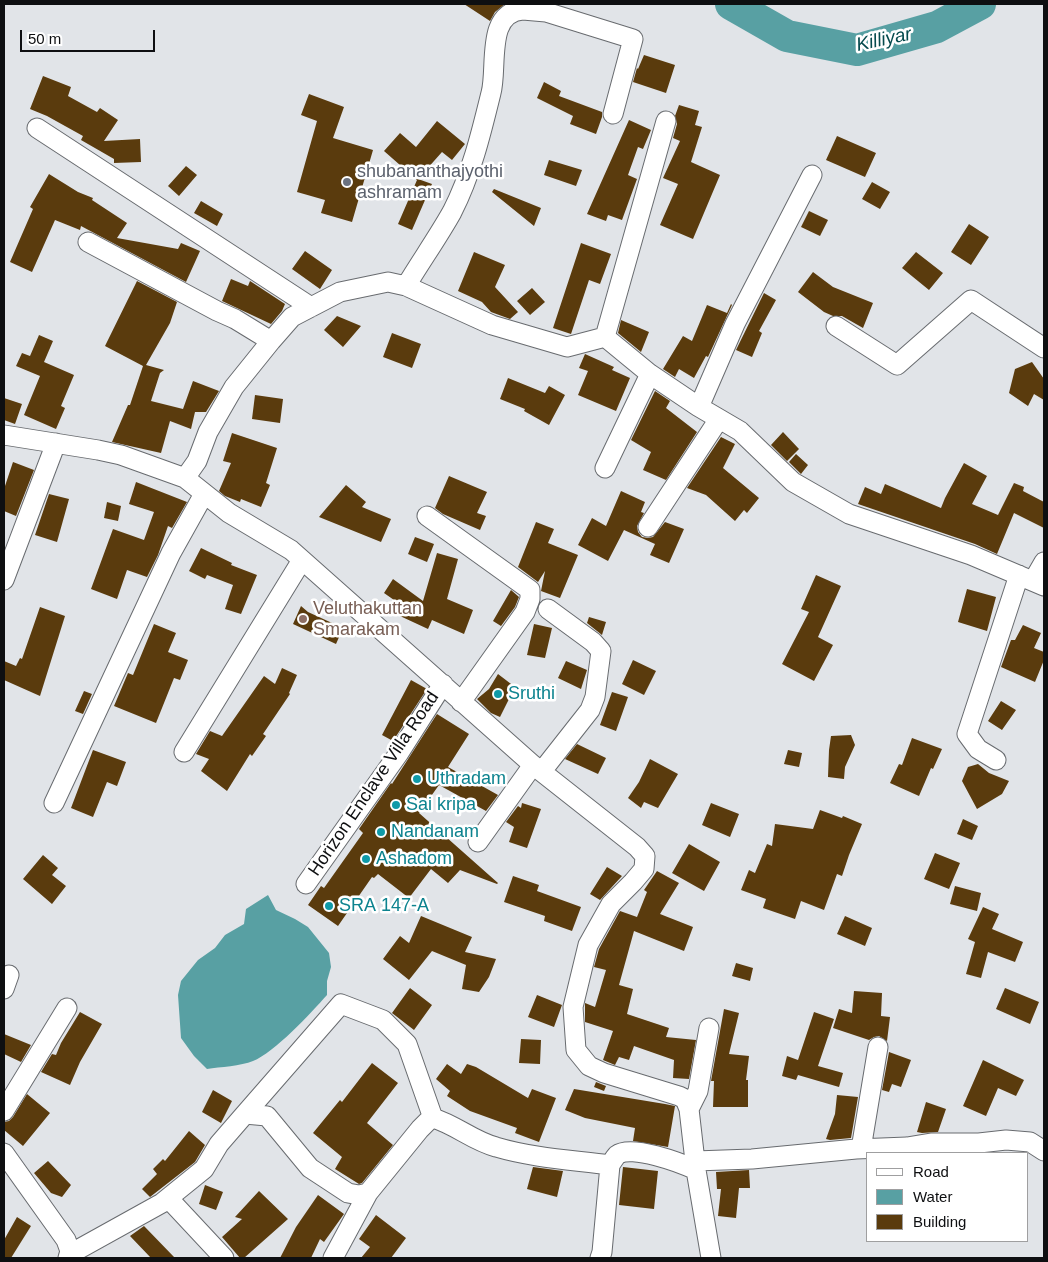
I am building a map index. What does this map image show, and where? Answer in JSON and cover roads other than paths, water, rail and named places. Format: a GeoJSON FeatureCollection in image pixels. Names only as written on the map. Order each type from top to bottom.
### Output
{"type":"FeatureCollection","features":[{"type":"Feature","properties":{"kind":"street"},"geometry":{"type":"LineString","coordinates":[[406,286],[452,211],[475,158],[493,87],[495,41],[504,18],[521,7],[546,12],[633,39],[613,114]]}},
{"type":"Feature","properties":{"kind":"street"},"geometry":{"type":"LineString","coordinates":[[606,337],[666,121]]}},
{"type":"Feature","properties":{"kind":"street"},"geometry":{"type":"LineString","coordinates":[[37,128],[311,307]]}},
{"type":"Feature","properties":{"kind":"street"},"geometry":{"type":"LineString","coordinates":[[699,407],[735,324],[812,175]]}},
{"type":"Feature","properties":{"kind":"street"},"geometry":{"type":"LineString","coordinates":[[88,242],[235,319],[270,341]]}},
{"type":"Feature","properties":{"kind":"street"},"geometry":{"type":"LineString","coordinates":[[185,478],[197,461],[208,432],[234,387],[270,341],[292,317],[340,292],[388,282],[406,286],[492,326],[567,347],[606,337]]}},
{"type":"Feature","properties":{"kind":"street"},"geometry":{"type":"LineString","coordinates":[[836,326],[897,365],[971,300],[1044,348]]}},
{"type":"Feature","properties":{"kind":"street"},"geometry":{"type":"LineString","coordinates":[[606,337],[650,374],[699,407],[740,431],[793,482],[849,514],[971,555],[1032,581]]}},
{"type":"Feature","properties":{"kind":"street"},"geometry":{"type":"LineString","coordinates":[[605,468],[650,374]]}},
{"type":"Feature","properties":{"kind":"street"},"geometry":{"type":"LineString","coordinates":[[648,527],[719,419]]}},
{"type":"Feature","properties":{"kind":"street"},"geometry":{"type":"LineString","coordinates":[[4,435],[121,455],[185,478],[229,513],[291,550],[461,702],[538,768],[637,847],[645,856],[644,869],[611,904],[588,945],[573,1007],[576,1050],[589,1066],[604,1073],[685,1099],[689,1109],[711,1258]]}},
{"type":"Feature","properties":{"kind":"street"},"geometry":{"type":"LineString","coordinates":[[4,580],[56,443]]}},
{"type":"Feature","properties":{"kind":"street"},"geometry":{"type":"LineString","coordinates":[[54,803],[171,552],[204,494]]}},
{"type":"Feature","properties":{"kind":"street"},"geometry":{"type":"LineString","coordinates":[[427,516],[530,590],[530,599],[525,612],[461,702]]}},
{"type":"Feature","properties":{"kind":"street"},"geometry":{"type":"LineString","coordinates":[[184,752],[302,560]]}},
{"type":"Feature","properties":{"kind":"street"},"geometry":{"type":"LineString","coordinates":[[996,760],[978,749],[967,734],[1032,581],[1044,562]]}},
{"type":"Feature","properties":{"kind":"street"},"geometry":{"type":"LineString","coordinates":[[478,842],[538,768],[590,710],[595,697],[601,651],[593,642],[548,609]]}},
{"type":"Feature","properties":{"kind":"street","name":"Horizon Enclave Villa Road"},"geometry":{"type":"LineString","coordinates":[[306,884],[399,753],[442,684]]}},
{"type":"Feature","properties":{"kind":"street"},"geometry":{"type":"LineString","coordinates":[[69,1256],[168,1198],[204,1169],[219,1144],[341,1004],[383,1020],[407,1044],[434,1118]]}},
{"type":"Feature","properties":{"kind":"street"},"geometry":{"type":"LineString","coordinates":[[4,1111],[67,1008]]}},
{"type":"Feature","properties":{"kind":"street"},"geometry":{"type":"LineString","coordinates":[[689,1109],[698,1091],[709,1028]]}},
{"type":"Feature","properties":{"kind":"street"},"geometry":{"type":"LineString","coordinates":[[861,1149],[878,1047]]}},
{"type":"Feature","properties":{"kind":"street"},"geometry":{"type":"LineString","coordinates":[[245,1114],[267,1116],[310,1168],[348,1193],[360,1195],[368,1193]]}},
{"type":"Feature","properties":{"kind":"street"},"geometry":{"type":"LineString","coordinates":[[332,1258],[368,1193],[420,1129],[434,1118],[447,1122],[472,1138],[495,1147],[520,1153],[610,1164]]}},
{"type":"Feature","properties":{"kind":"street"},"geometry":{"type":"LineString","coordinates":[[600,1258],[610,1164],[617,1155],[626,1152],[651,1154],[677,1162],[696,1165],[861,1149],[907,1147],[932,1142],[979,1143],[1006,1140],[1030,1142],[1044,1151]]}},
{"type":"Feature","properties":{"kind":"street"},"geometry":{"type":"LineString","coordinates":[[4,1153],[66,1240],[69,1247],[69,1256]]}},
{"type":"Feature","properties":{"kind":"street"},"geometry":{"type":"LineString","coordinates":[[168,1198],[224,1258]]}},
{"type":"Feature","properties":{"kind":"water"},"geometry":{"type":"Polygon","coordinates":[[[268,895],[276,910],[308,927],[329,953],[331,967],[327,981],[327,995],[292,1032],[262,1057],[243,1064],[207,1069],[194,1056],[181,1038],[178,995],[181,981],[198,960],[215,948],[225,935],[244,924],[246,909],[268,895]]]}},
{"type":"Feature","properties":{"kind":"waterway","name":"Killiyar"},"geometry":{"type":"LineString","coordinates":[[731,4],[787,36],[857,50],[937,27],[980,4]]}},
{"type":"Feature","properties":{"kind":"place","name":"shubananthajyothi ashramam"},"geometry":{"type":"Point","coordinates":[347,182]}},
{"type":"Feature","properties":{"kind":"place","name":"Veluthakuttan Smarakam"},"geometry":{"type":"Point","coordinates":[303,619]}},
{"type":"Feature","properties":{"kind":"place","name":"Sruthi"},"geometry":{"type":"Point","coordinates":[498,694]}},
{"type":"Feature","properties":{"kind":"place","name":"Uthradam"},"geometry":{"type":"Point","coordinates":[417,779]}},
{"type":"Feature","properties":{"kind":"place","name":"Sai kripa"},"geometry":{"type":"Point","coordinates":[396,805]}},
{"type":"Feature","properties":{"kind":"place","name":"Nandanam"},"geometry":{"type":"Point","coordinates":[381,832]}},
{"type":"Feature","properties":{"kind":"place","name":"Ashadom"},"geometry":{"type":"Point","coordinates":[366,859]}},
{"type":"Feature","properties":{"kind":"place","name":"SRA 147-A"},"geometry":{"type":"Point","coordinates":[329,906]}}]}
